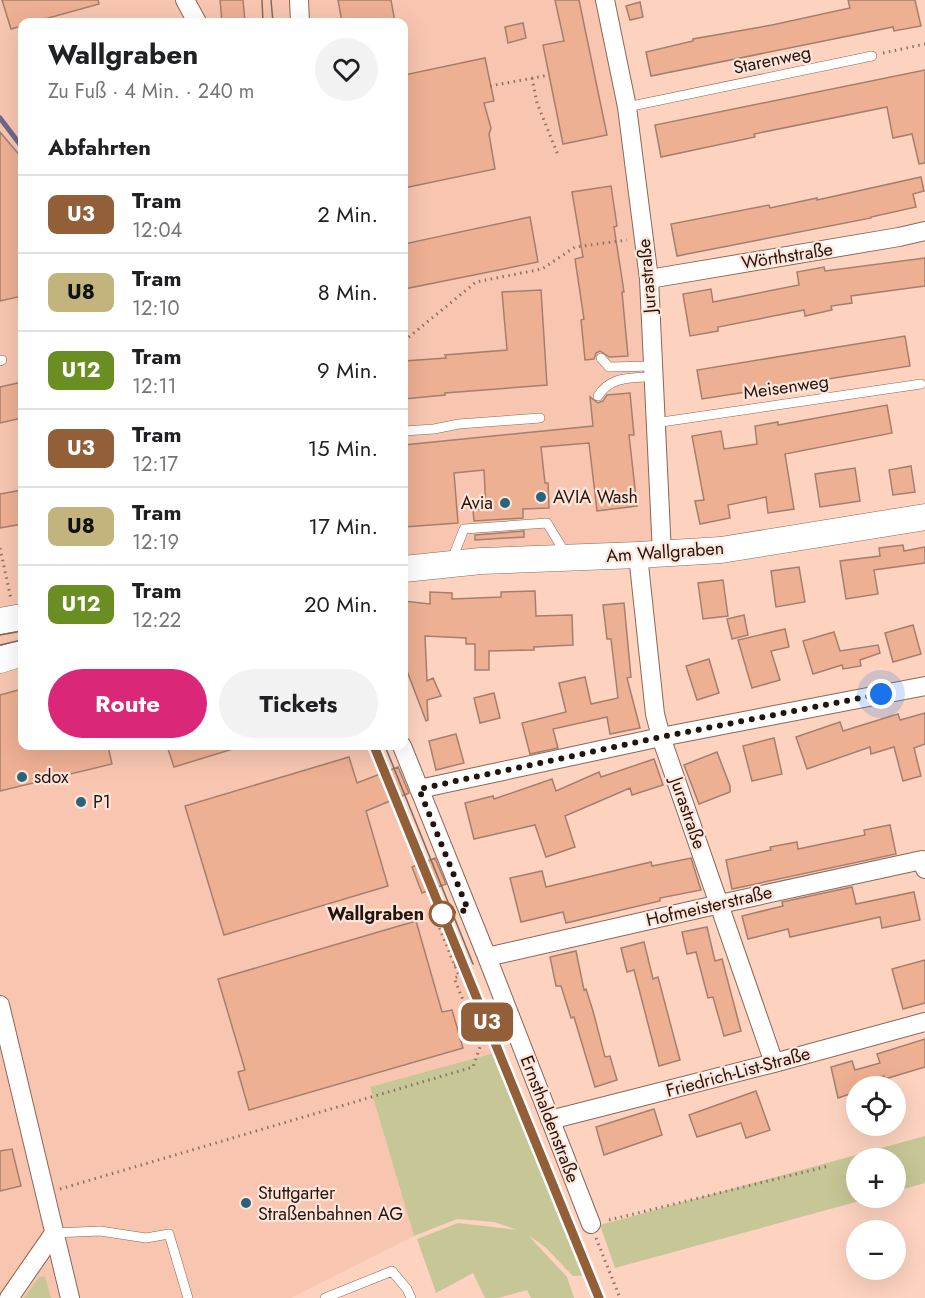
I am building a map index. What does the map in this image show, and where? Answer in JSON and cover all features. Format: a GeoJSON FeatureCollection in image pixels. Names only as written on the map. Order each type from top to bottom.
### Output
{"type":"FeatureCollection","features":[{"type":"Feature","properties":{"kind":"street"},"geometry":{"type":"LineString","coordinates":[[185,0],[194,18]]}},
{"type":"Feature","properties":{"kind":"street"},"geometry":{"type":"LineString","coordinates":[[298,0],[300,18]]}},
{"type":"Feature","properties":{"kind":"street","name":"Jurastraße"},"geometry":{"type":"LineString","coordinates":[[605,0],[627,107],[649,279],[656,423],[650,555],[655,714],[774,1063]]}},
{"type":"Feature","properties":{"kind":"street","name":"Wörthstraße"},"geometry":{"type":"LineString","coordinates":[[649,279],[925,231]]}},
{"type":"Feature","properties":{"kind":"street","name":"Am Wallgraben"},"geometry":{"type":"LineString","coordinates":[[408,569],[450,564],[650,555],[721,549],[925,517]]}},
{"type":"Feature","properties":{"kind":"street"},"geometry":{"type":"LineString","coordinates":[[0,660],[18,654]]}},
{"type":"Feature","properties":{"kind":"street"},"geometry":{"type":"LineString","coordinates":[[419,789],[661,737],[925,686]]}},
{"type":"Feature","properties":{"kind":"street","name":"Ernsthaldenstraße"},"geometry":{"type":"LineString","coordinates":[[404,750],[591,1224]]}},
{"type":"Feature","properties":{"kind":"street","name":"Hofmeisterstraße"},"geometry":{"type":"LineString","coordinates":[[487,957],[922,860],[925,869]]}},
{"type":"Feature","properties":{"kind":"street"},"geometry":{"type":"LineString","coordinates":[[0,1005],[70,1298]]}},
{"type":"Feature","properties":{"kind":"street","name":"Friedrich-List-Straße"},"geometry":{"type":"LineString","coordinates":[[550,1120],[925,1022]]}},
{"type":"Feature","properties":{"kind":"street"},"geometry":{"type":"LineString","coordinates":[[9,1298],[54,1233]]}},
{"type":"Feature","properties":{"kind":"lane","name":"Starenweg"},"geometry":{"type":"LineString","coordinates":[[627,107],[872,56]]}},
{"type":"Feature","properties":{"kind":"lane"},"geometry":{"type":"LineString","coordinates":[[601,358],[609,367],[653,371]]}},
{"type":"Feature","properties":{"kind":"lane"},"geometry":{"type":"LineString","coordinates":[[598,396],[604,387],[615,380],[653,371]]}},
{"type":"Feature","properties":{"kind":"lane","name":"Meisenweg"},"geometry":{"type":"LineString","coordinates":[[656,423],[921,384]]}},
{"type":"Feature","properties":{"kind":"lane"},"geometry":{"type":"LineString","coordinates":[[408,431],[459,424],[540,418]]}},
{"type":"Feature","properties":{"kind":"lane"},"geometry":{"type":"LineString","coordinates":[[450,564],[464,529],[547,523],[568,558]]}},
{"type":"Feature","properties":{"kind":"lane"},"geometry":{"type":"LineString","coordinates":[[54,1233],[100,1231],[146,1238],[169,1234],[188,1298]]}},
{"type":"Feature","properties":{"kind":"lane"},"geometry":{"type":"LineString","coordinates":[[325,1298],[392,1271],[411,1298]]}},
{"type":"Feature","properties":{"kind":"path"},"geometry":{"type":"LineString","coordinates":[[872,56],[925,44]]}},
{"type":"Feature","properties":{"kind":"path"},"geometry":{"type":"LineString","coordinates":[[490,86],[549,75]]}},
{"type":"Feature","properties":{"kind":"path"},"geometry":{"type":"LineString","coordinates":[[532,78],[537,103],[558,156]]}},
{"type":"Feature","properties":{"kind":"path"},"geometry":{"type":"LineString","coordinates":[[408,338],[476,282],[542,269],[575,247],[644,237]]}},
{"type":"Feature","properties":{"kind":"path"},"geometry":{"type":"LineString","coordinates":[[0,548],[12,619]]}},
{"type":"Feature","properties":{"kind":"path"},"geometry":{"type":"LineString","coordinates":[[44,1193],[473,1067],[481,1044],[454,978],[459,976],[438,924]]}},
{"type":"Feature","properties":{"kind":"path"},"geometry":{"type":"LineString","coordinates":[[620,1298],[591,1224],[829,1166]]}},
{"type":"Feature","properties":{"kind":"shaded area"},"geometry":{"type":"Polygon","coordinates":[[[0,0],[612,0],[656,282],[667,432],[662,551],[408,573],[408,18],[18,18],[18,750],[383,750],[505,1050],[370,1087],[414,1236],[291,1298],[0,1298],[0,0]]]}},
{"type":"Feature","properties":{"kind":"shaded area"},"geometry":{"type":"Polygon","coordinates":[[[505,1050],[596,1275],[573,1276],[545,1247],[528,1235],[567,1277],[574,1298],[531,1298],[527,1290],[498,1298],[485,1298],[473,1273],[436,1293],[417,1239],[458,1223],[518,1230],[494,1222],[457,1219],[414,1236],[370,1087],[505,1050]]]}},
{"type":"Feature","properties":{"kind":"shaded area"},"geometry":{"type":"Polygon","coordinates":[[[925,1136],[925,1183],[906,1188],[906,1148],[881,1148],[925,1136]]]}},
{"type":"Feature","properties":{"kind":"shaded area"},"geometry":{"type":"Polygon","coordinates":[[[846,1158],[846,1205],[615,1268],[600,1225],[846,1158]]]}},
{"type":"Feature","properties":{"kind":"shaded area"},"geometry":{"type":"Polygon","coordinates":[[[45,1276],[51,1298],[24,1298],[39,1277],[45,1276]]]}},
{"type":"Feature","properties":{"kind":"building"},"geometry":{"type":"Polygon","coordinates":[[[2,0],[98,0],[99,4],[48,18],[18,18],[18,27],[11,29],[2,0]]]}},
{"type":"Feature","properties":{"kind":"building"},"geometry":{"type":"Polygon","coordinates":[[[220,0],[243,0],[245,18],[222,18],[220,0]]]}},
{"type":"Feature","properties":{"kind":"building"},"geometry":{"type":"Polygon","coordinates":[[[338,0],[391,0],[394,18],[341,18],[338,0]]]}},
{"type":"Feature","properties":{"kind":"building"},"geometry":{"type":"Polygon","coordinates":[[[555,0],[579,0],[607,135],[563,144],[543,45],[564,41],[555,0]]]}},
{"type":"Feature","properties":{"kind":"building"},"geometry":{"type":"Polygon","coordinates":[[[848,0],[915,0],[921,26],[894,31],[893,27],[651,76],[646,52],[693,41],[693,39],[850,8],[848,0]]]}},
{"type":"Feature","properties":{"kind":"building"},"geometry":{"type":"Polygon","coordinates":[[[640,2],[643,17],[630,20],[626,6],[640,2]]]}},
{"type":"Feature","properties":{"kind":"building"},"geometry":{"type":"Polygon","coordinates":[[[523,23],[526,38],[508,43],[505,27],[523,23]]]}},
{"type":"Feature","properties":{"kind":"building"},"geometry":{"type":"Polygon","coordinates":[[[485,58],[494,101],[484,103],[491,128],[489,134],[495,169],[408,187],[408,74],[485,58]]]}},
{"type":"Feature","properties":{"kind":"building"},"geometry":{"type":"Polygon","coordinates":[[[925,70],[925,163],[919,164],[912,134],[893,138],[887,107],[754,134],[755,137],[661,157],[655,125],[925,70]]]}},
{"type":"Feature","properties":{"kind":"building"},"geometry":{"type":"Polygon","coordinates":[[[0,132],[18,153],[18,297],[0,301],[0,132]]]}},
{"type":"Feature","properties":{"kind":"building"},"geometry":{"type":"Polygon","coordinates":[[[921,177],[924,191],[913,194],[916,207],[677,256],[671,224],[769,205],[770,208],[817,198],[817,200],[921,177]]]}},
{"type":"Feature","properties":{"kind":"building"},"geometry":{"type":"Polygon","coordinates":[[[611,186],[617,226],[614,227],[624,292],[622,292],[628,356],[609,357],[600,351],[596,353],[594,359],[585,360],[581,320],[584,319],[575,259],[583,257],[572,192],[611,186]]]}},
{"type":"Feature","properties":{"kind":"building"},"geometry":{"type":"Polygon","coordinates":[[[530,217],[538,262],[408,288],[408,243],[530,217]]]}},
{"type":"Feature","properties":{"kind":"building"},"geometry":{"type":"Polygon","coordinates":[[[925,258],[925,286],[851,296],[852,303],[831,306],[832,310],[805,316],[804,310],[718,327],[718,331],[690,336],[683,294],[711,289],[713,302],[799,285],[797,272],[824,267],[825,271],[925,258]]]}},
{"type":"Feature","properties":{"kind":"building"},"geometry":{"type":"Polygon","coordinates":[[[541,290],[547,385],[445,393],[445,395],[408,399],[408,361],[507,350],[502,292],[541,290]]]}},
{"type":"Feature","properties":{"kind":"building"},"geometry":{"type":"Polygon","coordinates":[[[905,336],[910,366],[702,399],[697,370],[905,336]]]}},
{"type":"Feature","properties":{"kind":"building"},"geometry":{"type":"Polygon","coordinates":[[[18,383],[18,419],[0,423],[0,387],[18,383]]]}},
{"type":"Feature","properties":{"kind":"building"},"geometry":{"type":"Polygon","coordinates":[[[630,393],[634,435],[629,435],[637,506],[597,511],[589,443],[541,447],[545,483],[548,483],[549,508],[523,509],[523,518],[474,521],[473,510],[486,509],[484,470],[454,473],[458,523],[408,527],[408,445],[593,426],[590,397],[598,403],[603,401],[607,395],[630,393]]]}},
{"type":"Feature","properties":{"kind":"building"},"geometry":{"type":"Polygon","coordinates":[[[887,405],[892,433],[785,454],[794,509],[768,513],[766,497],[728,505],[730,518],[700,524],[695,501],[704,500],[692,436],[721,431],[724,449],[757,444],[755,426],[778,422],[778,425],[887,405]]]}},
{"type":"Feature","properties":{"kind":"building"},"geometry":{"type":"Polygon","coordinates":[[[911,466],[915,492],[893,495],[889,470],[911,466]]]}},
{"type":"Feature","properties":{"kind":"building"},"geometry":{"type":"Polygon","coordinates":[[[855,468],[860,501],[820,507],[815,474],[855,468]]]}},
{"type":"Feature","properties":{"kind":"building"},"geometry":{"type":"Polygon","coordinates":[[[18,491],[18,525],[0,528],[0,494],[18,491]]]}},
{"type":"Feature","properties":{"kind":"building"},"geometry":{"type":"Polygon","coordinates":[[[524,531],[524,537],[475,540],[475,535],[524,531]]]}},
{"type":"Feature","properties":{"kind":"building"},"geometry":{"type":"Polygon","coordinates":[[[903,545],[904,551],[925,547],[925,563],[874,570],[878,594],[846,599],[840,561],[880,556],[879,548],[903,545]]]}},
{"type":"Feature","properties":{"kind":"building"},"geometry":{"type":"Polygon","coordinates":[[[799,567],[805,602],[776,607],[771,571],[799,567]]]}},
{"type":"Feature","properties":{"kind":"building"},"geometry":{"type":"Polygon","coordinates":[[[723,580],[728,616],[703,619],[698,583],[723,580]]]}},
{"type":"Feature","properties":{"kind":"building"},"geometry":{"type":"Polygon","coordinates":[[[535,591],[536,616],[572,615],[573,645],[534,647],[534,650],[489,651],[489,670],[475,670],[475,644],[466,644],[466,638],[425,636],[427,681],[433,678],[441,696],[427,700],[428,720],[426,721],[408,674],[408,601],[430,604],[430,592],[452,593],[452,599],[501,597],[501,592],[535,591]]]}},
{"type":"Feature","properties":{"kind":"building"},"geometry":{"type":"Polygon","coordinates":[[[624,603],[631,677],[627,678],[640,728],[610,734],[607,717],[553,729],[558,748],[530,754],[522,723],[566,712],[559,683],[585,677],[591,704],[618,698],[611,639],[607,639],[603,605],[624,603]]]}},
{"type":"Feature","properties":{"kind":"building"},"geometry":{"type":"Polygon","coordinates":[[[744,615],[748,635],[732,639],[727,619],[744,615]]]}},
{"type":"Feature","properties":{"kind":"building"},"geometry":{"type":"Polygon","coordinates":[[[913,625],[921,654],[893,662],[885,633],[913,625]]]}},
{"type":"Feature","properties":{"kind":"building"},"geometry":{"type":"Polygon","coordinates":[[[785,629],[789,647],[771,651],[780,680],[752,688],[738,640],[785,629]]]}},
{"type":"Feature","properties":{"kind":"building"},"geometry":{"type":"Polygon","coordinates":[[[834,632],[840,651],[878,645],[880,653],[860,660],[861,666],[843,669],[842,665],[813,674],[803,641],[834,632]]]}},
{"type":"Feature","properties":{"kind":"building"},"geometry":{"type":"Polygon","coordinates":[[[709,659],[719,693],[697,700],[686,666],[709,659]]]}},
{"type":"Feature","properties":{"kind":"building"},"geometry":{"type":"Polygon","coordinates":[[[18,690],[18,750],[109,750],[112,764],[0,791],[0,695],[18,690]]]}},
{"type":"Feature","properties":{"kind":"building"},"geometry":{"type":"Polygon","coordinates":[[[494,693],[500,718],[480,723],[474,698],[494,693]]]}},
{"type":"Feature","properties":{"kind":"building"},"geometry":{"type":"Polygon","coordinates":[[[925,713],[925,744],[914,748],[921,776],[903,781],[894,747],[871,754],[870,747],[807,769],[796,737],[840,722],[843,731],[898,714],[900,720],[925,713]]]}},
{"type":"Feature","properties":{"kind":"building"},"geometry":{"type":"Polygon","coordinates":[[[456,734],[464,763],[436,770],[429,741],[456,734]]]}},
{"type":"Feature","properties":{"kind":"building"},"geometry":{"type":"Polygon","coordinates":[[[774,738],[782,774],[752,781],[743,746],[774,738]]]}},
{"type":"Feature","properties":{"kind":"building"},"geometry":{"type":"Polygon","coordinates":[[[168,750],[230,750],[174,767],[168,750]]]}},
{"type":"Feature","properties":{"kind":"building"},"geometry":{"type":"Polygon","coordinates":[[[717,752],[730,786],[730,792],[699,804],[684,765],[717,752]]]}},
{"type":"Feature","properties":{"kind":"building"},"geometry":{"type":"Polygon","coordinates":[[[349,757],[357,783],[398,767],[409,793],[366,811],[388,886],[224,935],[185,806],[349,757]]]}},
{"type":"Feature","properties":{"kind":"building"},"geometry":{"type":"Polygon","coordinates":[[[654,759],[663,785],[632,795],[630,788],[565,816],[575,847],[546,857],[535,825],[474,839],[465,803],[493,796],[494,799],[552,779],[556,791],[599,772],[601,777],[654,759]]]}},
{"type":"Feature","properties":{"kind":"building"},"geometry":{"type":"Polygon","coordinates":[[[890,825],[896,854],[732,889],[726,860],[797,842],[798,849],[865,835],[864,830],[890,825]]]}},
{"type":"Feature","properties":{"kind":"building"},"geometry":{"type":"Polygon","coordinates":[[[435,858],[446,884],[422,893],[412,867],[435,858]]]}},
{"type":"Feature","properties":{"kind":"building"},"geometry":{"type":"Polygon","coordinates":[[[691,858],[701,890],[660,898],[660,901],[566,923],[563,912],[521,922],[510,878],[542,871],[546,887],[651,862],[652,866],[691,858]]]}},
{"type":"Feature","properties":{"kind":"building"},"geometry":{"type":"Polygon","coordinates":[[[852,887],[856,904],[914,892],[920,920],[882,928],[880,917],[790,937],[788,929],[748,939],[742,916],[783,906],[782,902],[852,887]]]}},
{"type":"Feature","properties":{"kind":"building"},"geometry":{"type":"Polygon","coordinates":[[[416,921],[442,1012],[452,1010],[463,1048],[249,1110],[238,1072],[245,1070],[218,979],[416,921]]]}},
{"type":"Feature","properties":{"kind":"building"},"geometry":{"type":"Polygon","coordinates":[[[707,927],[715,961],[722,959],[741,1031],[724,1036],[713,997],[708,998],[696,952],[687,954],[682,932],[707,927]]]}},
{"type":"Feature","properties":{"kind":"building"},"geometry":{"type":"Polygon","coordinates":[[[644,942],[653,979],[658,977],[680,1060],[659,1066],[634,970],[627,972],[621,948],[644,942]]]}},
{"type":"Feature","properties":{"kind":"building"},"geometry":{"type":"Polygon","coordinates":[[[576,951],[584,990],[586,989],[593,1011],[605,1057],[610,1056],[617,1080],[595,1087],[574,1017],[571,1018],[561,986],[556,986],[550,957],[576,951]]]}},
{"type":"Feature","properties":{"kind":"building"},"geometry":{"type":"Polygon","coordinates":[[[925,960],[925,1003],[903,1009],[892,969],[925,960]]]}},
{"type":"Feature","properties":{"kind":"building"},"geometry":{"type":"Polygon","coordinates":[[[925,1039],[925,1067],[895,1076],[846,1076],[846,1095],[838,1098],[831,1067],[852,1061],[855,1070],[880,1063],[877,1054],[925,1039]]]}},
{"type":"Feature","properties":{"kind":"building"},"geometry":{"type":"Polygon","coordinates":[[[756,1091],[770,1130],[746,1138],[741,1123],[697,1137],[689,1115],[756,1091]]]}},
{"type":"Feature","properties":{"kind":"building"},"geometry":{"type":"Polygon","coordinates":[[[654,1109],[662,1135],[604,1155],[596,1127],[654,1109]]]}},
{"type":"Feature","properties":{"kind":"building"},"geometry":{"type":"Polygon","coordinates":[[[12,1149],[21,1186],[0,1191],[0,1151],[12,1149]]]}},
{"type":"Feature","properties":{"kind":"waterway"},"geometry":{"type":"LineString","coordinates":[[0,118],[18,142]]}},
{"type":"Feature","properties":{"kind":"tram line"},"geometry":{"type":"LineString","coordinates":[[262,0],[263,18]]}},
{"type":"Feature","properties":{"kind":"tram line"},"geometry":{"type":"LineString","coordinates":[[271,0],[273,18]]}},
{"type":"Feature","properties":{"kind":"tram line"},"geometry":{"type":"LineString","coordinates":[[0,635],[18,632]]}},
{"type":"Feature","properties":{"kind":"tram line"},"geometry":{"type":"LineString","coordinates":[[0,645],[18,641]]}},
{"type":"Feature","properties":{"kind":"tram line"},"geometry":{"type":"LineString","coordinates":[[376,750],[599,1298]]}},
{"type":"Feature","properties":{"kind":"tram line","name":"U3"},"geometry":{"type":"LineString","coordinates":[[376,750],[599,1298]]}},
{"type":"Feature","properties":{"kind":"tram line"},"geometry":{"type":"LineString","coordinates":[[387,750],[473,964]]}},
{"type":"Feature","properties":{"kind":"place","name":"AVIA Wash"},"geometry":{"type":"Point","coordinates":[541,497]}},
{"type":"Feature","properties":{"kind":"place","name":"Avia"},"geometry":{"type":"Point","coordinates":[505,503]}},
{"type":"Feature","properties":{"kind":"place","name":"sdox"},"geometry":{"type":"Point","coordinates":[22,777]}},
{"type":"Feature","properties":{"kind":"place","name":"P1"},"geometry":{"type":"Point","coordinates":[81,802]}},
{"type":"Feature","properties":{"kind":"place","name":"Wallgraben"},"geometry":{"type":"Point","coordinates":[442,914]}},
{"type":"Feature","properties":{"kind":"place","name":"Stuttgarter Straßenbahnen AG"},"geometry":{"type":"Point","coordinates":[246,1203]}},
{"type":"Feature","properties":{"kind":"route"},"geometry":{"type":"LineString","coordinates":[[442,914],[468,910],[419,789],[661,737],[881,694]]}}]}
